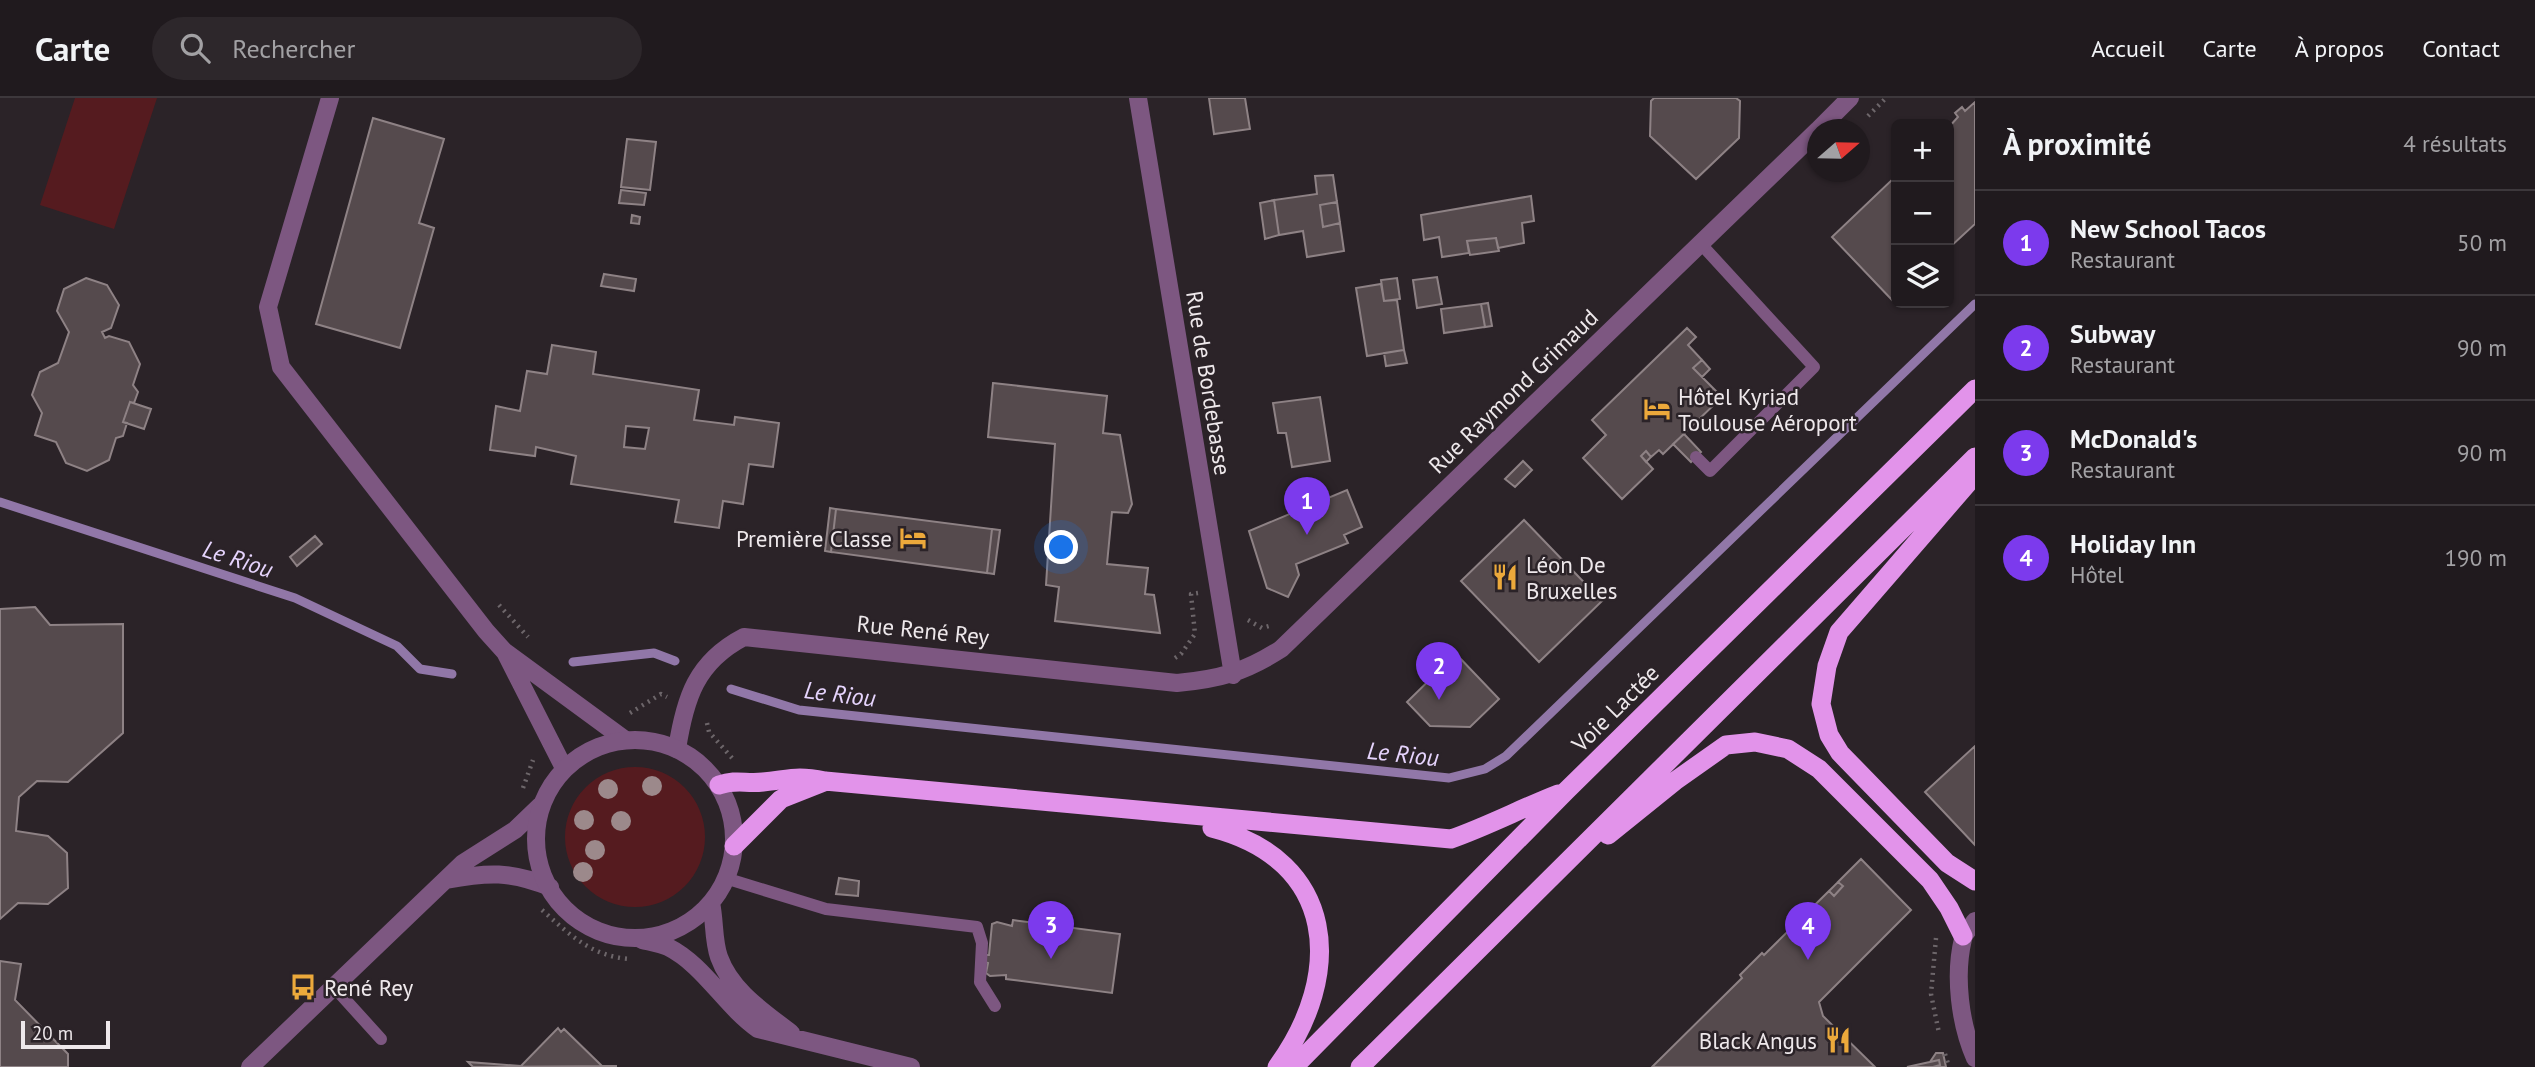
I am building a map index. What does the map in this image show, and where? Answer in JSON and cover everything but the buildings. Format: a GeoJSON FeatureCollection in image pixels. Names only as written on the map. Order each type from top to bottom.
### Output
{"type":"FeatureCollection","features":[{"type":"Feature","properties":{"kind":"highway","name":"Voie Lactée"},"geometry":{"type":"LineString","coordinates":[[1294,1067],[1566,791],[1975,389]]}},
{"type":"Feature","properties":{"kind":"highway"},"geometry":{"type":"LineString","coordinates":[[1360,1067],[1975,457]]}},
{"type":"Feature","properties":{"kind":"highway"},"geometry":{"type":"LineString","coordinates":[[1975,475],[1839,632],[1827,666],[1821,704],[1829,735],[1840,753],[1947,863],[1975,881]]}},
{"type":"Feature","properties":{"kind":"highway"},"geometry":{"type":"LineString","coordinates":[[1520,906],[1675,780],[1727,745],[1755,742],[1788,749],[1819,769],[1930,880],[1949,908],[1969,929]]}},
{"type":"Feature","properties":{"kind":"highway"},"geometry":{"type":"LineString","coordinates":[[719,785],[737,779],[762,782],[799,776],[825,782],[1451,839],[1488,826],[1517,810],[1566,791]]}},
{"type":"Feature","properties":{"kind":"highway"},"geometry":{"type":"LineString","coordinates":[[734,846],[781,799],[825,782]]}},
{"type":"Feature","properties":{"kind":"highway"},"geometry":{"type":"LineString","coordinates":[[1156,813],[1235,834],[1270,851],[1299,881],[1317,916],[1320,948],[1315,996],[1291,1047],[1277,1067]]}},
{"type":"Feature","properties":{"kind":"street"},"geometry":{"type":"LineString","coordinates":[[330,98],[268,307],[281,367],[504,651],[564,768]]}},
{"type":"Feature","properties":{"kind":"street","name":"Rue de Bordebasse"},"geometry":{"type":"LineString","coordinates":[[1138,98],[1233,675]]}},
{"type":"Feature","properties":{"kind":"street","name":"Rue Raymond Grimaud"},"geometry":{"type":"LineString","coordinates":[[1829,119],[1850,98]]}},
{"type":"Feature","properties":{"kind":"street","name":"Rue Raymond Grimaud"},"geometry":{"type":"LineString","coordinates":[[1233,675],[1281,649],[1807,141]]}},
{"type":"Feature","properties":{"kind":"street","name":"Rue René Rey"},"geometry":{"type":"LineString","coordinates":[[677,749],[688,697],[709,662],[727,646],[744,637],[760,636],[1177,683],[1233,675]]}},
{"type":"Feature","properties":{"kind":"street"},"geometry":{"type":"LineString","coordinates":[[504,651],[624,739]]}},
{"type":"Feature","properties":{"kind":"street"},"geometry":{"type":"LineString","coordinates":[[250,1067],[463,863],[515,830],[540,806],[564,768],[591,749],[624,739],[644,739],[677,749],[705,768],[719,785],[727,804],[734,846],[725,878],[711,903],[684,925],[652,937],[617,937],[584,925],[568,913],[550,887],[539,864],[534,843],[540,806]]}},
{"type":"Feature","properties":{"kind":"street"},"geometry":{"type":"LineString","coordinates":[[446,880],[489,872],[525,877],[550,887]]}},
{"type":"Feature","properties":{"kind":"street"},"geometry":{"type":"LineString","coordinates":[[711,903],[718,954],[725,971],[752,1003],[797,1037]]}},
{"type":"Feature","properties":{"kind":"street"},"geometry":{"type":"LineString","coordinates":[[1969,929],[1959,978],[1963,1023],[1972,1058]]}},
{"type":"Feature","properties":{"kind":"street"},"geometry":{"type":"LineString","coordinates":[[635,938],[668,947],[696,968],[738,1015],[758,1029],[911,1067]]}},
{"type":"Feature","properties":{"kind":"lane"},"geometry":{"type":"LineString","coordinates":[[1696,457],[1710,471],[1814,367],[1700,243]]}},
{"type":"Feature","properties":{"kind":"lane"},"geometry":{"type":"LineString","coordinates":[[725,878],[827,909],[977,927],[982,943],[981,982],[995,1006]]}},
{"type":"Feature","properties":{"kind":"lane"},"geometry":{"type":"LineString","coordinates":[[333,986],[381,1039]]}},
{"type":"Feature","properties":{"kind":"path"},"geometry":{"type":"LineString","coordinates":[[490,594],[529,638]]}},
{"type":"Feature","properties":{"kind":"path"},"geometry":{"type":"LineString","coordinates":[[521,792],[533,765],[535,749]]}},
{"type":"Feature","properties":{"kind":"shaded area"},"geometry":{"type":"Polygon","coordinates":[[[75,98],[157,98],[114,229],[40,205],[75,98]]]}},
{"type":"Feature","properties":{"kind":"shaded area"},"geometry":{"type":"Polygon","coordinates":[[[635,767],[662,773],[684,788],[699,810],[705,837],[699,864],[684,886],[662,901],[635,907],[608,901],[586,886],[571,864],[565,837],[571,810],[586,788],[608,773],[635,767]]]}},
{"type":"Feature","properties":{"kind":"waterway","name":"Le Riou"},"geometry":{"type":"LineString","coordinates":[[731,689],[799,710],[1449,778],[1485,769],[1506,756],[1975,304]]}},
{"type":"Feature","properties":{"kind":"waterway","name":"Le Riou"},"geometry":{"type":"LineString","coordinates":[[0,502],[295,598],[397,646],[420,669],[452,674]]}},
{"type":"Feature","properties":{"kind":"waterway","name":"Le Riou"},"geometry":{"type":"LineString","coordinates":[[573,662],[654,653],[675,661]]}},
{"type":"Feature","properties":{"kind":"place","name":"Hôtel Kyriad Toulouse Aéroport"},"geometry":{"type":"Point","coordinates":[1657,409]}},
{"type":"Feature","properties":{"kind":"place","name":"New School Tacos"},"geometry":{"type":"Point","coordinates":[1307,535]}},
{"type":"Feature","properties":{"kind":"place","name":"Première Classe"},"geometry":{"type":"Point","coordinates":[913,538]}},
{"type":"Feature","properties":{"kind":"place","name":"Léon De Bruxelles"},"geometry":{"type":"Point","coordinates":[1505,577]}},
{"type":"Feature","properties":{"kind":"place","name":"Subway"},"geometry":{"type":"Point","coordinates":[1439,700]}},
{"type":"Feature","properties":{"kind":"place","name":"McDonald's"},"geometry":{"type":"Point","coordinates":[1051,959]}},
{"type":"Feature","properties":{"kind":"place","name":"Holiday Inn"},"geometry":{"type":"Point","coordinates":[1808,960]}},
{"type":"Feature","properties":{"kind":"place","name":"René Rey"},"geometry":{"type":"Point","coordinates":[303,987]}},
{"type":"Feature","properties":{"kind":"place","name":"Black Angus"},"geometry":{"type":"Point","coordinates":[1838,1040]}}]}
